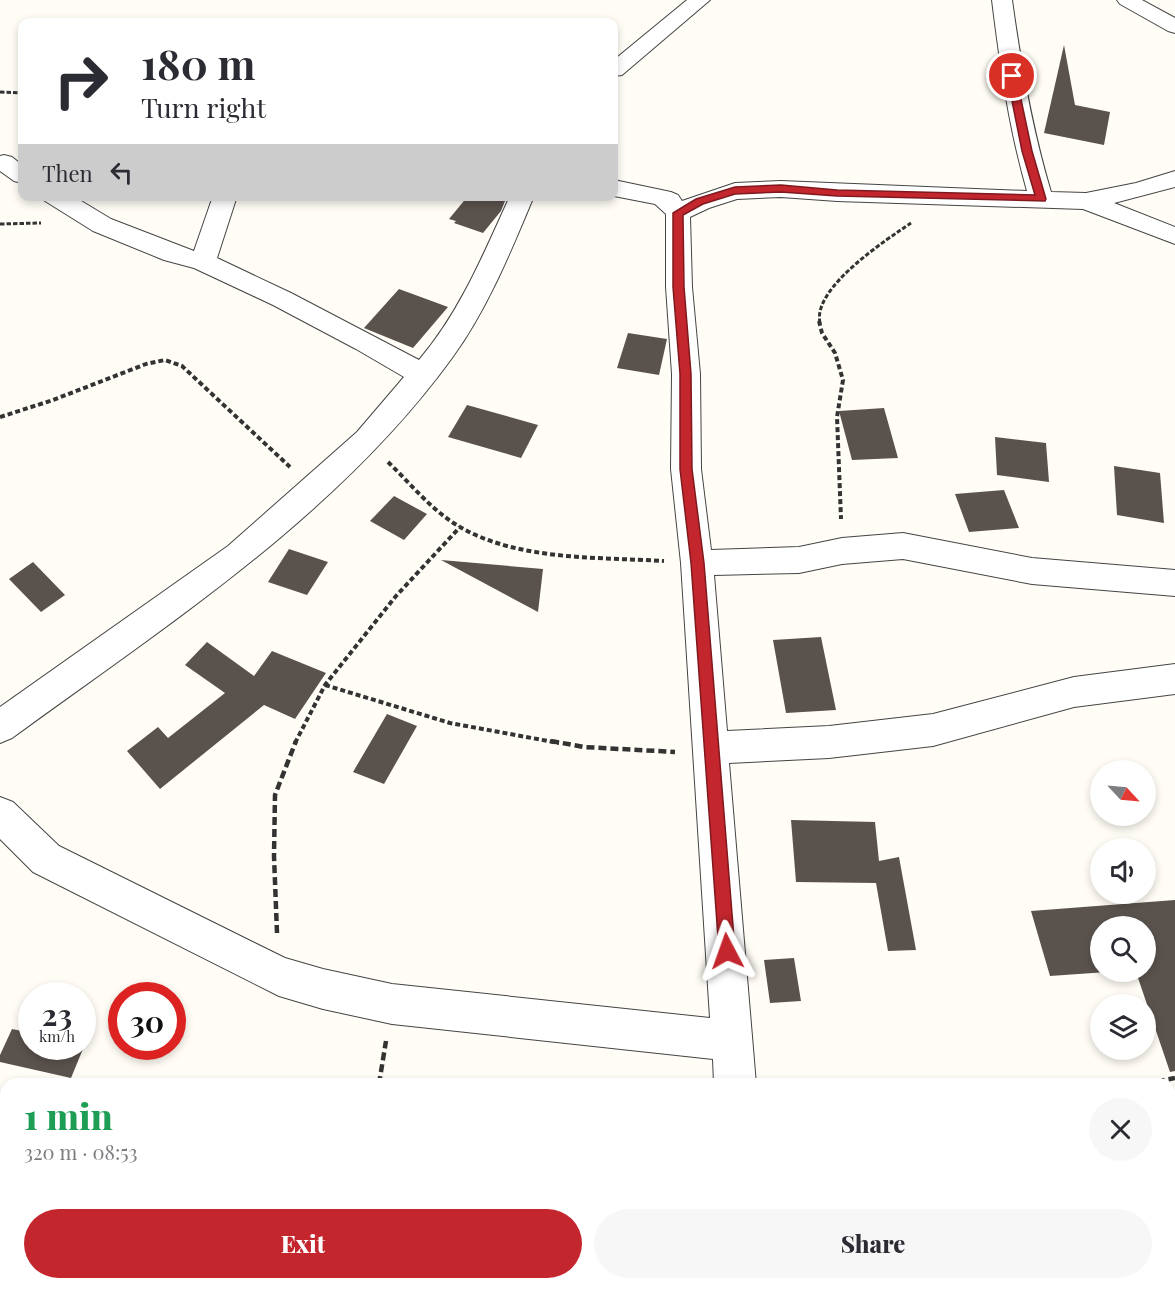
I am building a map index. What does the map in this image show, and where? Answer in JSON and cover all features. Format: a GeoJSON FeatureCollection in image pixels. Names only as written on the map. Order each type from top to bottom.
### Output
{"type":"FeatureCollection","features":[{"type":"Feature","properties":{"kind":"street"},"geometry":{"type":"LineString","coordinates":[[618,67],[700,0]]}},
{"type":"Feature","properties":{"kind":"street"},"geometry":{"type":"LineString","coordinates":[[1002,0],[1012,76],[1027,151],[1041,199]]}},
{"type":"Feature","properties":{"kind":"street"},"geometry":{"type":"LineString","coordinates":[[1127,0],[1175,27]]}},
{"type":"Feature","properties":{"kind":"street"},"geometry":{"type":"LineString","coordinates":[[678,213],[699,202],[735,191],[781,189],[1086,201],[1140,190],[1175,179]]}},
{"type":"Feature","properties":{"kind":"street"},"geometry":{"type":"LineString","coordinates":[[618,189],[662,198],[669,201],[678,213],[679,287],[686,374],[686,469],[697,563],[712,748],[735,1078]]}},
{"type":"Feature","properties":{"kind":"street"},"geometry":{"type":"LineString","coordinates":[[62,201],[102,225],[173,254],[203,262],[366,342],[421,374]]}},
{"type":"Feature","properties":{"kind":"street"},"geometry":{"type":"LineString","coordinates":[[203,262],[223,201]]}},
{"type":"Feature","properties":{"kind":"street"},"geometry":{"type":"LineString","coordinates":[[0,728],[239,555],[367,440],[443,350],[488,274],[520,201]]}},
{"type":"Feature","properties":{"kind":"street"},"geometry":{"type":"LineString","coordinates":[[1086,201],[1175,236]]}},
{"type":"Feature","properties":{"kind":"street"},"geometry":{"type":"LineString","coordinates":[[697,563],[799,560],[842,550],[903,546],[964,560],[1032,570],[1175,583]]}},
{"type":"Feature","properties":{"kind":"street"},"geometry":{"type":"LineString","coordinates":[[712,748],[828,742],[933,730],[1074,692],[1175,680]]}},
{"type":"Feature","properties":{"kind":"street"},"geometry":{"type":"LineString","coordinates":[[0,814],[46,859],[279,976],[323,989],[392,1004],[733,1041]]}},
{"type":"Feature","properties":{"kind":"path"},"geometry":{"type":"LineString","coordinates":[[0,92],[18,93]]}},
{"type":"Feature","properties":{"kind":"path"},"geometry":{"type":"LineString","coordinates":[[842,550],[837,417],[843,380],[835,353],[822,333],[818,315],[825,298],[848,270],[871,251],[908,228],[928,194]]}},
{"type":"Feature","properties":{"kind":"path"},"geometry":{"type":"LineString","coordinates":[[0,417],[53,400],[146,364],[165,360],[182,366],[314,490]]}},
{"type":"Feature","properties":{"kind":"path"},"geometry":{"type":"LineString","coordinates":[[367,440],[424,497],[460,527],[504,544],[565,554],[697,563]]}},
{"type":"Feature","properties":{"kind":"path"},"geometry":{"type":"LineString","coordinates":[[279,976],[274,856],[275,795],[288,757],[326,686],[396,596],[460,527]]}},
{"type":"Feature","properties":{"kind":"path"},"geometry":{"type":"LineString","coordinates":[[326,686],[450,723],[584,747],[664,753],[712,748]]}},
{"type":"Feature","properties":{"kind":"building"},"geometry":{"type":"Polygon","coordinates":[[[1064,45],[1075,105],[1110,112],[1104,145],[1044,133],[1064,45]]]}},
{"type":"Feature","properties":{"kind":"building"},"geometry":{"type":"Polygon","coordinates":[[[464,201],[505,201],[501,211],[483,233],[449,219],[464,201]]]}},
{"type":"Feature","properties":{"kind":"building"},"geometry":{"type":"Polygon","coordinates":[[[399,289],[448,307],[413,348],[364,328],[399,289]]]}},
{"type":"Feature","properties":{"kind":"building"},"geometry":{"type":"Polygon","coordinates":[[[628,333],[667,339],[659,375],[617,368],[628,333]]]}},
{"type":"Feature","properties":{"kind":"building"},"geometry":{"type":"Polygon","coordinates":[[[467,405],[538,425],[521,458],[448,437],[467,405]]]}},
{"type":"Feature","properties":{"kind":"building"},"geometry":{"type":"Polygon","coordinates":[[[884,408],[898,458],[852,460],[839,411],[884,408]]]}},
{"type":"Feature","properties":{"kind":"building"},"geometry":{"type":"Polygon","coordinates":[[[995,437],[1046,443],[1049,482],[997,475],[995,437]]]}},
{"type":"Feature","properties":{"kind":"building"},"geometry":{"type":"Polygon","coordinates":[[[1114,466],[1160,473],[1164,523],[1117,515],[1114,466]]]}},
{"type":"Feature","properties":{"kind":"building"},"geometry":{"type":"Polygon","coordinates":[[[1004,490],[1019,528],[969,532],[955,494],[1004,490]]]}},
{"type":"Feature","properties":{"kind":"building"},"geometry":{"type":"Polygon","coordinates":[[[394,496],[427,514],[404,540],[370,521],[394,496]]]}},
{"type":"Feature","properties":{"kind":"building"},"geometry":{"type":"Polygon","coordinates":[[[289,549],[328,562],[307,595],[268,582],[289,549]]]}},
{"type":"Feature","properties":{"kind":"building"},"geometry":{"type":"Polygon","coordinates":[[[441,560],[543,569],[538,612],[441,560]]]}},
{"type":"Feature","properties":{"kind":"building"},"geometry":{"type":"Polygon","coordinates":[[[33,562],[65,595],[41,612],[9,579],[33,562]]]}},
{"type":"Feature","properties":{"kind":"building"},"geometry":{"type":"Polygon","coordinates":[[[821,637],[836,710],[786,713],[773,640],[821,637]]]}},
{"type":"Feature","properties":{"kind":"building"},"geometry":{"type":"Polygon","coordinates":[[[207,642],[254,676],[272,651],[326,673],[295,719],[264,705],[160,789],[127,751],[158,727],[168,738],[225,693],[185,665],[207,642]]]}},
{"type":"Feature","properties":{"kind":"building"},"geometry":{"type":"Polygon","coordinates":[[[387,714],[417,726],[384,784],[353,772],[387,714]]]}},
{"type":"Feature","properties":{"kind":"building"},"geometry":{"type":"Polygon","coordinates":[[[791,820],[875,822],[879,861],[899,857],[916,950],[888,951],[876,883],[796,882],[791,820]]]}},
{"type":"Feature","properties":{"kind":"building"},"geometry":{"type":"Polygon","coordinates":[[[1175,900],[1175,1071],[1170,1072],[1156,1031],[1156,994],[1143,994],[1139,982],[1156,982],[1156,916],[1090,916],[1090,973],[1050,976],[1031,911],[1123,904],[1156,904],[1156,901],[1175,900]]]}},
{"type":"Feature","properties":{"kind":"building"},"geometry":{"type":"Polygon","coordinates":[[[794,958],[801,1001],[770,1003],[764,960],[794,958]]]}},
{"type":"Feature","properties":{"kind":"building"},"geometry":{"type":"Polygon","coordinates":[[[12,1029],[18,1030],[18,1060],[78,1060],[71,1078],[0,1062],[0,1055],[12,1029]]]}},
{"type":"Feature","properties":{"kind":"route"},"geometry":{"type":"LineString","coordinates":[[727,951],[697,563],[686,469],[686,374],[679,287],[678,213],[699,202],[735,191],[781,189],[837,193],[1041,199],[1027,151],[1012,76]]}}]}
